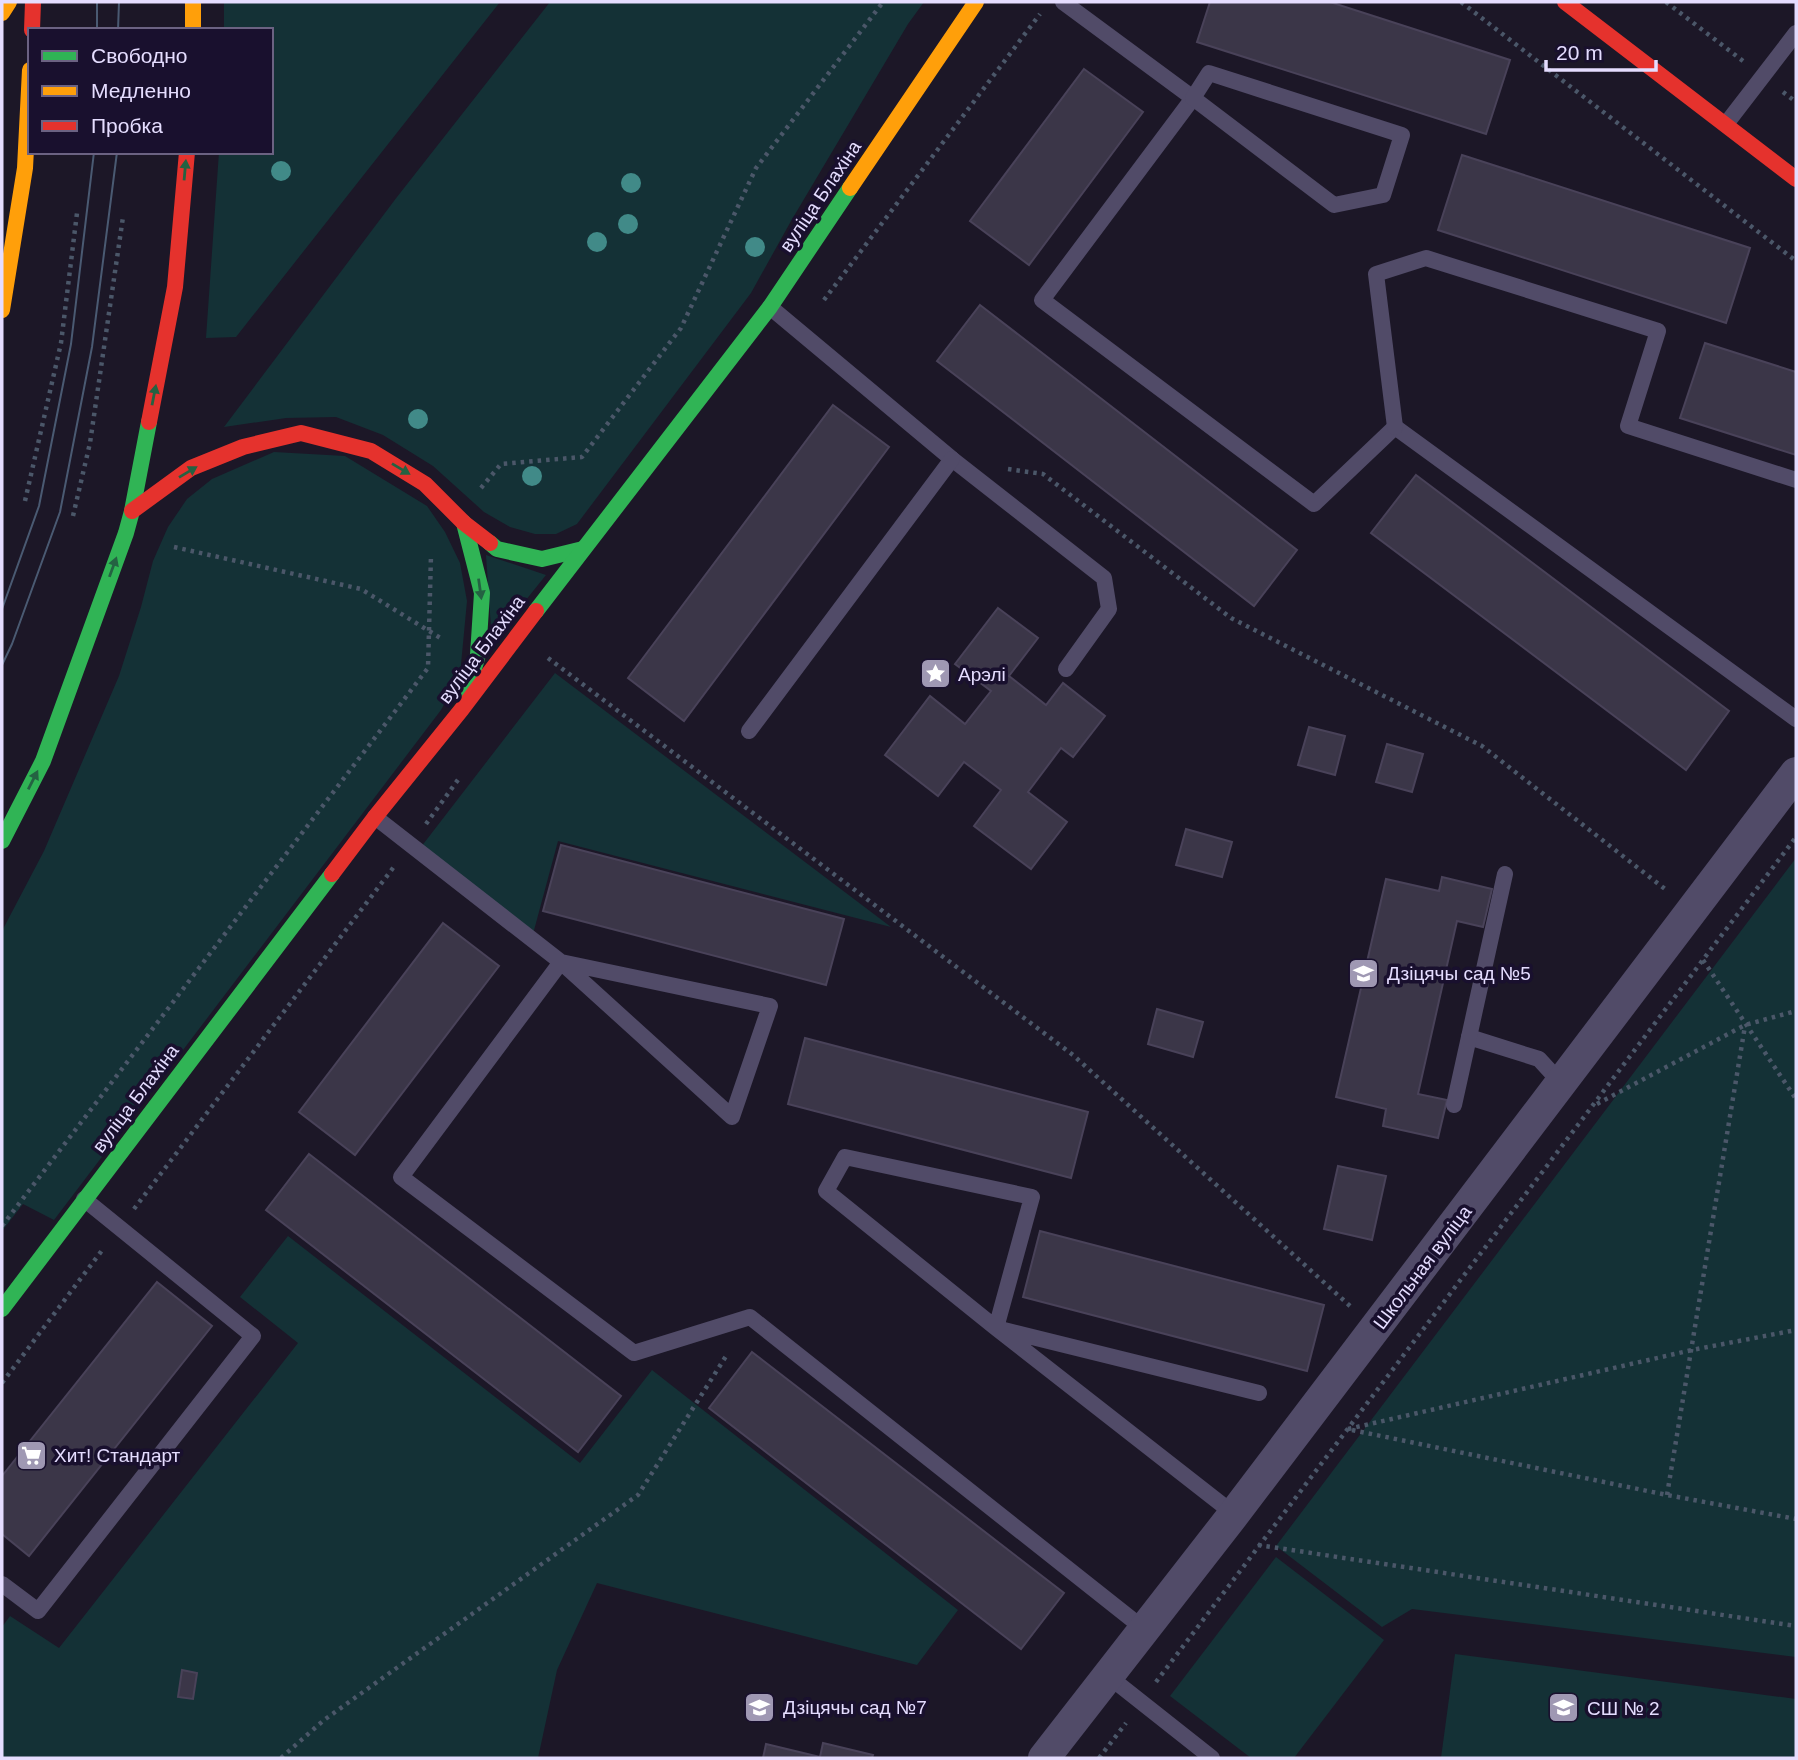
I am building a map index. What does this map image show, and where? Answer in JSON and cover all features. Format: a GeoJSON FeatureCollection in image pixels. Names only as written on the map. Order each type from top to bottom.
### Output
{"type":"FeatureCollection","features":[{"type":"Feature","properties":{"kind":"main road"},"geometry":{"type":"LineString","coordinates":[[2,13],[9,2]]}},
{"type":"Feature","properties":{"kind":"main road"},"geometry":{"type":"LineString","coordinates":[[32,28],[33,2]]}},
{"type":"Feature","properties":{"kind":"main road"},"geometry":{"type":"LineString","coordinates":[[193,2],[193,28]]}},
{"type":"Feature","properties":{"kind":"main road","name":"вуліца Блахіна"},"geometry":{"type":"LineString","coordinates":[[2,1309],[376,817],[770,307],[976,2]]}},
{"type":"Feature","properties":{"kind":"main road"},"geometry":{"type":"LineString","coordinates":[[1564,2],[1796,178]]}},
{"type":"Feature","properties":{"kind":"main road"},"geometry":{"type":"LineString","coordinates":[[2,310],[25,168],[28,109]]}},
{"type":"Feature","properties":{"kind":"main road"},"geometry":{"type":"LineString","coordinates":[[2,841],[43,761],[126,533],[175,287],[187,154]]}},
{"type":"Feature","properties":{"kind":"main road"},"geometry":{"type":"LineString","coordinates":[[132,510],[191,468],[243,447],[301,433],[371,451],[425,484],[464,523],[497,549],[542,559],[583,549]]}},
{"type":"Feature","properties":{"kind":"main road"},"geometry":{"type":"LineString","coordinates":[[462,709],[477,661],[482,593],[464,523]]}},
{"type":"Feature","properties":{"kind":"street","name":"Школьная вуліца"},"geometry":{"type":"LineString","coordinates":[[1044,1758],[1234,1514],[1796,773]]}},
{"type":"Feature","properties":{"kind":"lane"},"geometry":{"type":"LineString","coordinates":[[1063,2],[1193,98],[1334,205],[1383,195],[1402,135],[1209,73],[1193,98],[1042,300],[1314,503],[1395,427]]}},
{"type":"Feature","properties":{"kind":"lane"},"geometry":{"type":"LineString","coordinates":[[1726,124],[1796,33]]}},
{"type":"Feature","properties":{"kind":"lane"},"geometry":{"type":"LineString","coordinates":[[1796,480],[1628,426],[1658,331],[1426,258],[1376,274],[1395,427],[1796,719]]}},
{"type":"Feature","properties":{"kind":"lane"},"geometry":{"type":"LineString","coordinates":[[770,307],[952,459],[1104,578],[1109,609],[1066,669]]}},
{"type":"Feature","properties":{"kind":"lane"},"geometry":{"type":"LineString","coordinates":[[749,731],[952,459]]}},
{"type":"Feature","properties":{"kind":"lane"},"geometry":{"type":"LineString","coordinates":[[376,817],[561,962],[732,1117],[770,1006],[561,962]]}},
{"type":"Feature","properties":{"kind":"lane"},"geometry":{"type":"LineString","coordinates":[[1454,1105],[1505,874]]}},
{"type":"Feature","properties":{"kind":"lane"},"geometry":{"type":"LineString","coordinates":[[561,962],[401,1177],[634,1353],[750,1317],[1144,1629]]}},
{"type":"Feature","properties":{"kind":"lane"},"geometry":{"type":"LineString","coordinates":[[1469,1037],[1539,1059],[1561,1083]]}},
{"type":"Feature","properties":{"kind":"lane"},"geometry":{"type":"LineString","coordinates":[[996,1328],[1032,1197],[845,1157],[826,1191],[996,1328],[1234,1514]]}},
{"type":"Feature","properties":{"kind":"lane"},"geometry":{"type":"LineString","coordinates":[[2,1584],[38,1611],[253,1336],[84,1199]]}},
{"type":"Feature","properties":{"kind":"lane"},"geometry":{"type":"LineString","coordinates":[[996,1328],[1259,1393]]}},
{"type":"Feature","properties":{"kind":"lane"},"geometry":{"type":"LineString","coordinates":[[1107,1675],[1212,1758]]}},
{"type":"Feature","properties":{"kind":"path"},"geometry":{"type":"LineString","coordinates":[[1461,2],[1796,261]]}},
{"type":"Feature","properties":{"kind":"path"},"geometry":{"type":"LineString","coordinates":[[1666,2],[1796,102]]}},
{"type":"Feature","properties":{"kind":"path"},"geometry":{"type":"LineString","coordinates":[[25,502],[61,343],[77,213]]}},
{"type":"Feature","properties":{"kind":"path"},"geometry":{"type":"LineString","coordinates":[[73,516],[90,443],[123,217]]}},
{"type":"Feature","properties":{"kind":"path"},"geometry":{"type":"LineString","coordinates":[[1004,468],[1043,474],[1231,618],[1482,746],[1675,897]]}},
{"type":"Feature","properties":{"kind":"path"},"geometry":{"type":"LineString","coordinates":[[174,547],[361,589],[477,661]]}},
{"type":"Feature","properties":{"kind":"path"},"geometry":{"type":"LineString","coordinates":[[548,658],[1073,1055],[1360,1315]]}},
{"type":"Feature","properties":{"kind":"path"},"geometry":{"type":"LineString","coordinates":[[1099,1758],[1796,837]]}},
{"type":"Feature","properties":{"kind":"path"},"geometry":{"type":"LineString","coordinates":[[1703,960],[1796,1099]]}},
{"type":"Feature","properties":{"kind":"path"},"geometry":{"type":"LineString","coordinates":[[1593,1106],[1745,1025],[1796,1011]]}},
{"type":"Feature","properties":{"kind":"path"},"geometry":{"type":"LineString","coordinates":[[1667,1495],[1745,1025]]}},
{"type":"Feature","properties":{"kind":"path"},"geometry":{"type":"LineString","coordinates":[[281,1758],[324,1720],[638,1495],[750,1317]]}},
{"type":"Feature","properties":{"kind":"path"},"geometry":{"type":"LineString","coordinates":[[1348,1429],[1692,1350],[1796,1330]]}},
{"type":"Feature","properties":{"kind":"path"},"geometry":{"type":"LineString","coordinates":[[1348,1429],[1796,1519]]}},
{"type":"Feature","properties":{"kind":"path"},"geometry":{"type":"LineString","coordinates":[[1234,1514],[1259,1546],[1796,1626]]}},
{"type":"Feature","properties":{"kind":"green space"},"geometry":{"type":"Polygon","coordinates":[[[224,2],[500,2],[236,337],[206,338],[219,154],[273,154],[273,28],[224,28],[224,2]]]}},
{"type":"Feature","properties":{"kind":"green space"},"geometry":{"type":"Polygon","coordinates":[[[550,2],[924,2],[908,24],[751,293],[577,524],[556,534],[535,534],[510,527],[484,512],[433,466],[383,435],[336,417],[286,418],[224,427],[397,197],[550,2]]]}},
{"type":"Feature","properties":{"kind":"green space"},"geometry":{"type":"Polygon","coordinates":[[[274,452],[345,456],[427,506],[445,532],[460,563],[467,601],[460,675],[441,710],[54,1220],[23,1204],[2,1231],[2,931],[44,851],[119,676],[153,561],[168,527],[187,499],[212,479],[274,452]]]}},
{"type":"Feature","properties":{"kind":"green space"},"geometry":{"type":"Polygon","coordinates":[[[486,555],[546,575],[492,642],[486,555]]]}},
{"type":"Feature","properties":{"kind":"green space"},"geometry":{"type":"Polygon","coordinates":[[[555,673],[891,927],[558,841],[533,934],[421,847],[555,673]]]}},
{"type":"Feature","properties":{"kind":"green space"},"geometry":{"type":"Polygon","coordinates":[[[1796,858],[1796,1657],[1412,1609],[1382,1627],[1276,1546],[1796,858]]]}},
{"type":"Feature","properties":{"kind":"green space"},"geometry":{"type":"Polygon","coordinates":[[[288,1236],[580,1463],[652,1370],[958,1610],[917,1665],[597,1583],[557,1670],[538,1758],[2,1758],[2,1627],[10,1616],[59,1648],[298,1343],[240,1297],[288,1236]]]}},
{"type":"Feature","properties":{"kind":"green space"},"geometry":{"type":"Polygon","coordinates":[[[1276,1557],[1384,1640],[1294,1758],[1251,1758],[1170,1696],[1276,1557]]]}},
{"type":"Feature","properties":{"kind":"green space"},"geometry":{"type":"Polygon","coordinates":[[[1455,1654],[1796,1699],[1796,1758],[1441,1758],[1455,1654]]]}},
{"type":"Feature","properties":{"kind":"building"},"geometry":{"type":"Polygon","coordinates":[[[1210,2],[1330,2],[1510,60],[1486,134],[1197,42],[1210,2]]]}},
{"type":"Feature","properties":{"kind":"building"},"geometry":{"type":"Polygon","coordinates":[[[1084,69],[1143,112],[1029,265],[970,221],[1084,69]]]}},
{"type":"Feature","properties":{"kind":"building"},"geometry":{"type":"Polygon","coordinates":[[[1462,155],[1750,248],[1726,323],[1438,230],[1462,155]]]}},
{"type":"Feature","properties":{"kind":"building"},"geometry":{"type":"Polygon","coordinates":[[[980,305],[1297,550],[1254,606],[937,361],[980,305]]]}},
{"type":"Feature","properties":{"kind":"building"},"geometry":{"type":"Polygon","coordinates":[[[1705,343],[1796,372],[1796,455],[1680,418],[1705,343]]]}},
{"type":"Feature","properties":{"kind":"building"},"geometry":{"type":"Polygon","coordinates":[[[833,405],[889,447],[684,721],[628,678],[833,405]]]}},
{"type":"Feature","properties":{"kind":"building"},"geometry":{"type":"Polygon","coordinates":[[[1416,475],[1729,711],[1686,770],[1371,533],[1416,475]]]}},
{"type":"Feature","properties":{"kind":"building"},"geometry":{"type":"Polygon","coordinates":[[[998,608],[1038,638],[1009,676],[1046,705],[1063,683],[1105,716],[1073,757],[1061,748],[1028,792],[1067,822],[1031,869],[974,826],[1001,790],[964,762],[938,796],[885,755],[930,696],[965,724],[991,691],[955,664],[998,608]]]}},
{"type":"Feature","properties":{"kind":"building"},"geometry":{"type":"Polygon","coordinates":[[[1309,727],[1345,736],[1335,775],[1298,765],[1309,727]]]}},
{"type":"Feature","properties":{"kind":"building"},"geometry":{"type":"Polygon","coordinates":[[[1387,744],[1423,754],[1412,792],[1376,782],[1387,744]]]}},
{"type":"Feature","properties":{"kind":"building"},"geometry":{"type":"Polygon","coordinates":[[[1186,829],[1232,842],[1222,877],[1176,865],[1186,829]]]}},
{"type":"Feature","properties":{"kind":"building"},"geometry":{"type":"Polygon","coordinates":[[[561,845],[844,919],[826,985],[543,911],[561,845]]]}},
{"type":"Feature","properties":{"kind":"building"},"geometry":{"type":"Polygon","coordinates":[[[1442,877],[1492,889],[1483,927],[1457,921],[1418,1094],[1447,1100],[1438,1138],[1383,1126],[1386,1109],[1336,1097],[1386,879],[1439,891],[1442,877]]]}},
{"type":"Feature","properties":{"kind":"building"},"geometry":{"type":"Polygon","coordinates":[[[443,923],[499,966],[355,1155],[299,1112],[443,923]]]}},
{"type":"Feature","properties":{"kind":"building"},"geometry":{"type":"Polygon","coordinates":[[[1157,1009],[1203,1022],[1193,1057],[1148,1044],[1157,1009]]]}},
{"type":"Feature","properties":{"kind":"building"},"geometry":{"type":"Polygon","coordinates":[[[805,1038],[1088,1112],[1071,1178],[788,1104],[805,1038]]]}},
{"type":"Feature","properties":{"kind":"building"},"geometry":{"type":"Polygon","coordinates":[[[309,1154],[621,1396],[578,1452],[266,1210],[309,1154]]]}},
{"type":"Feature","properties":{"kind":"building"},"geometry":{"type":"Polygon","coordinates":[[[1338,1166],[1386,1176],[1372,1240],[1324,1229],[1338,1166]]]}},
{"type":"Feature","properties":{"kind":"building"},"geometry":{"type":"Polygon","coordinates":[[[1040,1231],[1324,1305],[1307,1371],[1023,1297],[1040,1231]]]}},
{"type":"Feature","properties":{"kind":"building"},"geometry":{"type":"Polygon","coordinates":[[[157,1282],[212,1326],[29,1556],[2,1534],[2,1476],[157,1282]]]}},
{"type":"Feature","properties":{"kind":"building"},"geometry":{"type":"Polygon","coordinates":[[[752,1352],[1064,1593],[1021,1649],[709,1408],[752,1352]]]}},
{"type":"Feature","properties":{"kind":"building"},"geometry":{"type":"Polygon","coordinates":[[[182,1670],[197,1673],[193,1699],[178,1697],[182,1670]]]}},
{"type":"Feature","properties":{"kind":"building"},"geometry":{"type":"Polygon","coordinates":[[[823,1743],[873,1755],[872,1758],[763,1758],[766,1744],[820,1757],[823,1743]]]}},
{"type":"Feature","properties":{"kind":"tram line"},"geometry":{"type":"LineString","coordinates":[[97,2],[97,28]]}},
{"type":"Feature","properties":{"kind":"tram line"},"geometry":{"type":"LineString","coordinates":[[118,28],[119,2]]}},
{"type":"Feature","properties":{"kind":"tram line"},"geometry":{"type":"LineString","coordinates":[[2,609],[39,506],[71,344],[94,154]]}},
{"type":"Feature","properties":{"kind":"tram line"},"geometry":{"type":"LineString","coordinates":[[2,665],[60,512],[92,347],[117,154]]}},
{"type":"Feature","properties":{"kind":"traffic: fast"},"geometry":{"type":"LineString","coordinates":[[536,611],[770,307],[850,188]]}},
{"type":"Feature","properties":{"kind":"traffic: fast"},"geometry":{"type":"LineString","coordinates":[[2,841],[43,761],[126,533],[149,422]]}},
{"type":"Feature","properties":{"kind":"traffic: fast"},"geometry":{"type":"LineString","coordinates":[[464,523],[482,593],[478,655],[467,692]]}},
{"type":"Feature","properties":{"kind":"traffic: fast"},"geometry":{"type":"LineString","coordinates":[[490,543],[497,549],[542,559],[583,549]]}},
{"type":"Feature","properties":{"kind":"traffic: fast"},"geometry":{"type":"LineString","coordinates":[[2,1309],[332,874]]}},
{"type":"Feature","properties":{"kind":"traffic: slow"},"geometry":{"type":"LineString","coordinates":[[2,13],[9,2]]}},
{"type":"Feature","properties":{"kind":"traffic: slow"},"geometry":{"type":"LineString","coordinates":[[193,2],[193,28]]}},
{"type":"Feature","properties":{"kind":"traffic: slow"},"geometry":{"type":"LineString","coordinates":[[850,188],[976,2]]}},
{"type":"Feature","properties":{"kind":"traffic: slow"},"geometry":{"type":"LineString","coordinates":[[2,310],[25,168],[28,109]]}},
{"type":"Feature","properties":{"kind":"traffic: jam"},"geometry":{"type":"LineString","coordinates":[[32,28],[33,2]]}},
{"type":"Feature","properties":{"kind":"traffic: jam"},"geometry":{"type":"LineString","coordinates":[[1565,2],[1796,179]]}},
{"type":"Feature","properties":{"kind":"traffic: jam"},"geometry":{"type":"LineString","coordinates":[[149,422],[175,287],[187,154]]}},
{"type":"Feature","properties":{"kind":"traffic: jam"},"geometry":{"type":"LineString","coordinates":[[132,511],[191,468],[243,447],[301,433],[371,451],[425,484],[464,523],[490,543]]}},
{"type":"Feature","properties":{"kind":"traffic: jam"},"geometry":{"type":"LineString","coordinates":[[332,874],[536,611]]}},
{"type":"Feature","properties":{"kind":"place","name":"Арэлі"},"geometry":{"type":"Point","coordinates":[935,674]}},
{"type":"Feature","properties":{"kind":"place","name":"Дзіцячы сад №5"},"geometry":{"type":"Point","coordinates":[1364,973]}},
{"type":"Feature","properties":{"kind":"place","name":"Хит! Стандарт"},"geometry":{"type":"Point","coordinates":[31,1455]}},
{"type":"Feature","properties":{"kind":"place","name":"Дзіцячы сад №7"},"geometry":{"type":"Point","coordinates":[760,1707]}},
{"type":"Feature","properties":{"kind":"place","name":"СШ № 2"},"geometry":{"type":"Point","coordinates":[1564,1708]}}]}
